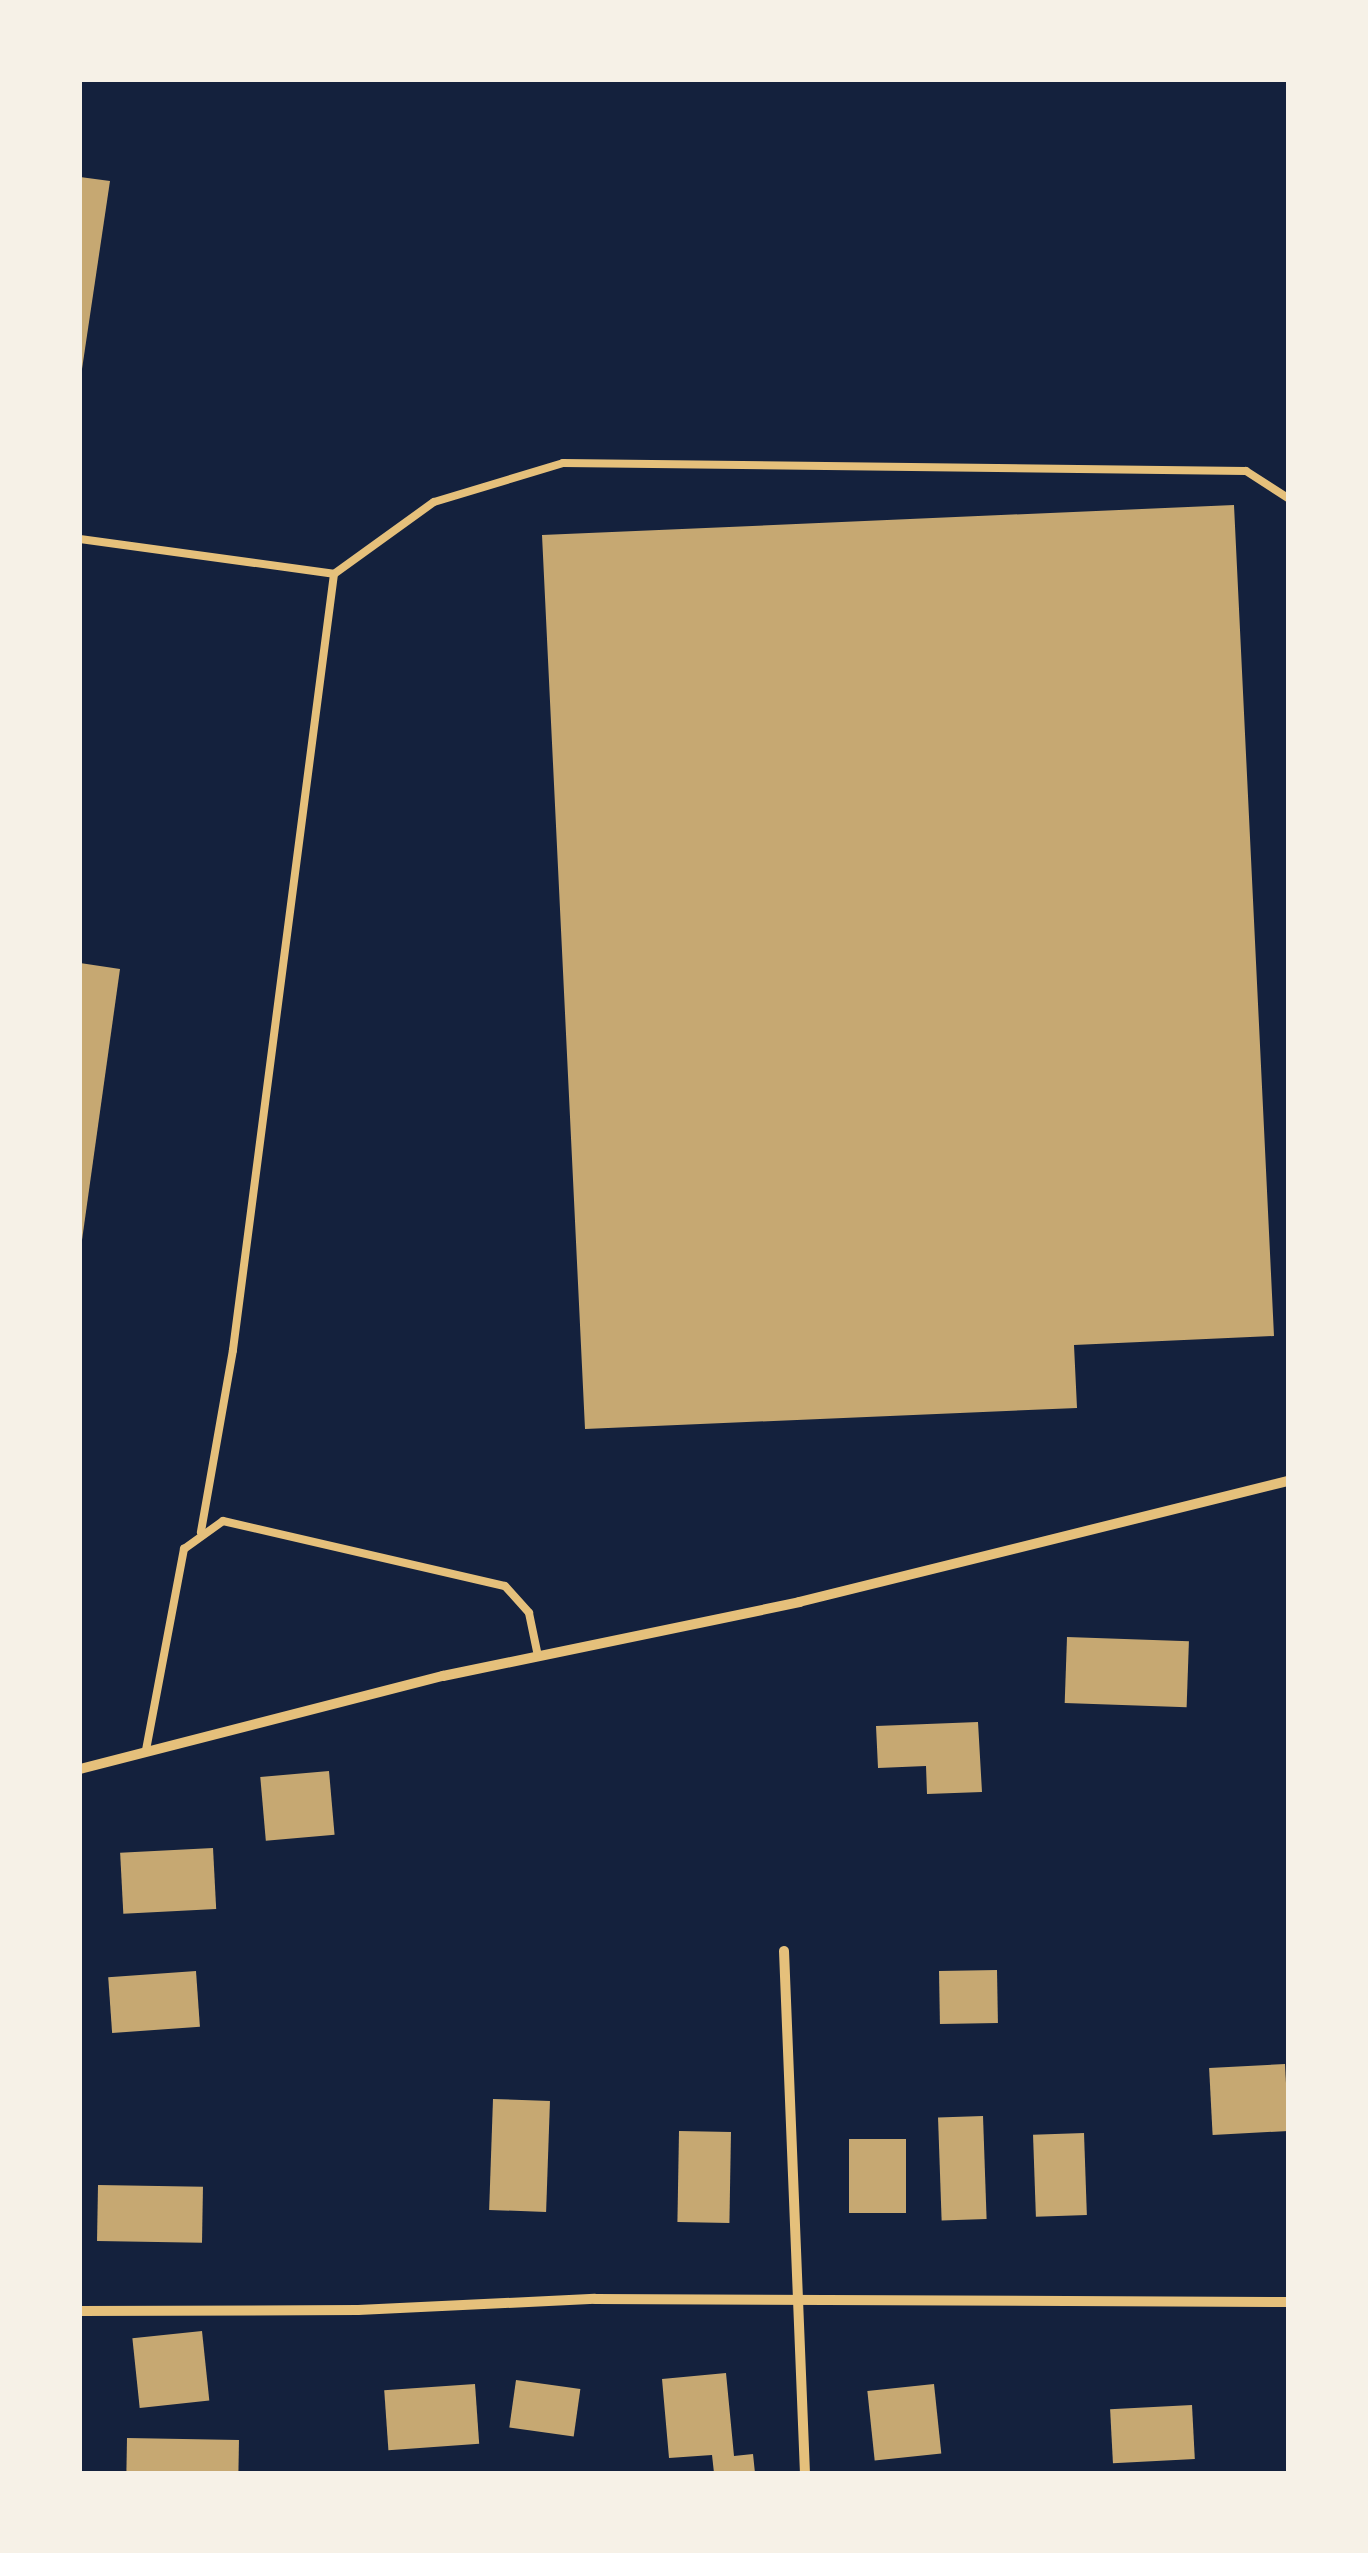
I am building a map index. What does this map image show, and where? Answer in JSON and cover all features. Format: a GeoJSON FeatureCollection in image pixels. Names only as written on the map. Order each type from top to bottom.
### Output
{"type":"FeatureCollection","features":[{"type":"Feature","properties":{"kind":"street"},"geometry":{"type":"LineString","coordinates":[[80,1769],[538,1656],[799,1602],[1288,1481]]}},
{"type":"Feature","properties":{"kind":"street"},"geometry":{"type":"LineString","coordinates":[[784,1950],[803,2303],[805,2473]]}},
{"type":"Feature","properties":{"kind":"street"},"geometry":{"type":"LineString","coordinates":[[80,2311],[358,2310],[595,2299],[803,2303],[1288,2302]]}},
{"type":"Feature","properties":{"kind":"lane"},"geometry":{"type":"LineString","coordinates":[[80,539],[334,574],[434,502],[563,463],[1246,471],[1288,498]]}},
{"type":"Feature","properties":{"kind":"lane"},"geometry":{"type":"LineString","coordinates":[[201,1532],[233,1350],[334,574]]}},
{"type":"Feature","properties":{"kind":"lane"},"geometry":{"type":"LineString","coordinates":[[146,1750],[184,1549],[201,1532],[223,1521],[505,1586],[529,1614],[538,1656]]}},
{"type":"Feature","properties":{"kind":"building"},"geometry":{"type":"Polygon","coordinates":[[[80,177],[110,181],[82,369],[80,369],[80,177]]]}},
{"type":"Feature","properties":{"kind":"building"},"geometry":{"type":"Polygon","coordinates":[[[1234,505],[1274,1336],[1074,1345],[1077,1408],[585,1429],[542,535],[1234,505]]]}},
{"type":"Feature","properties":{"kind":"building"},"geometry":{"type":"Polygon","coordinates":[[[80,963],[120,969],[82,1240],[80,1240],[80,963]]]}},
{"type":"Feature","properties":{"kind":"building"},"geometry":{"type":"Polygon","coordinates":[[[1067,1637],[1189,1641],[1187,1707],[1065,1703],[1067,1637]]]}},
{"type":"Feature","properties":{"kind":"building"},"geometry":{"type":"Polygon","coordinates":[[[978,1722],[982,1792],[927,1794],[926,1766],[878,1768],[876,1726],[978,1722]]]}},
{"type":"Feature","properties":{"kind":"building"},"geometry":{"type":"Polygon","coordinates":[[[329,1771],[335,1835],[266,1841],[260,1777],[329,1771]]]}},
{"type":"Feature","properties":{"kind":"building"},"geometry":{"type":"Polygon","coordinates":[[[213,1848],[216,1909],[123,1914],[120,1853],[213,1848]]]}},
{"type":"Feature","properties":{"kind":"building"},"geometry":{"type":"Polygon","coordinates":[[[997,1970],[998,2023],[940,2024],[939,1971],[997,1970]]]}},
{"type":"Feature","properties":{"kind":"building"},"geometry":{"type":"Polygon","coordinates":[[[196,1971],[200,2027],[112,2033],[108,1977],[196,1971]]]}},
{"type":"Feature","properties":{"kind":"building"},"geometry":{"type":"Polygon","coordinates":[[[1285,2064],[1288,2131],[1213,2135],[1209,2068],[1285,2064]]]}},
{"type":"Feature","properties":{"kind":"building"},"geometry":{"type":"Polygon","coordinates":[[[493,2099],[550,2101],[546,2212],[489,2210],[493,2099]]]}},
{"type":"Feature","properties":{"kind":"building"},"geometry":{"type":"Polygon","coordinates":[[[983,2116],[987,2219],[942,2221],[938,2118],[983,2116]]]}},
{"type":"Feature","properties":{"kind":"building"},"geometry":{"type":"Polygon","coordinates":[[[679,2131],[731,2132],[729,2223],[677,2222],[679,2131]]]}},
{"type":"Feature","properties":{"kind":"building"},"geometry":{"type":"Polygon","coordinates":[[[1084,2133],[1087,2215],[1036,2217],[1033,2135],[1084,2133]]]}},
{"type":"Feature","properties":{"kind":"building"},"geometry":{"type":"Polygon","coordinates":[[[849,2139],[906,2139],[906,2213],[849,2213],[849,2139]]]}},
{"type":"Feature","properties":{"kind":"building"},"geometry":{"type":"Polygon","coordinates":[[[98,2185],[203,2187],[202,2243],[97,2241],[98,2185]]]}},
{"type":"Feature","properties":{"kind":"building"},"geometry":{"type":"Polygon","coordinates":[[[202,2331],[209,2401],[140,2408],[132,2338],[202,2331]]]}},
{"type":"Feature","properties":{"kind":"building"},"geometry":{"type":"Polygon","coordinates":[[[726,2373],[734,2456],[753,2454],[755,2473],[714,2473],[712,2455],[669,2458],[662,2379],[726,2373]]]}},
{"type":"Feature","properties":{"kind":"building"},"geometry":{"type":"Polygon","coordinates":[[[516,2380],[580,2389],[574,2437],[509,2428],[516,2380]]]}},
{"type":"Feature","properties":{"kind":"building"},"geometry":{"type":"Polygon","coordinates":[[[475,2384],[479,2444],[388,2450],[384,2390],[475,2384]]]}},
{"type":"Feature","properties":{"kind":"building"},"geometry":{"type":"Polygon","coordinates":[[[934,2384],[941,2454],[875,2461],[867,2391],[934,2384]]]}},
{"type":"Feature","properties":{"kind":"building"},"geometry":{"type":"Polygon","coordinates":[[[1192,2405],[1195,2459],[1113,2463],[1110,2409],[1192,2405]]]}},
{"type":"Feature","properties":{"kind":"building"},"geometry":{"type":"Polygon","coordinates":[[[127,2438],[239,2440],[238,2473],[126,2473],[127,2438]]]}}]}
